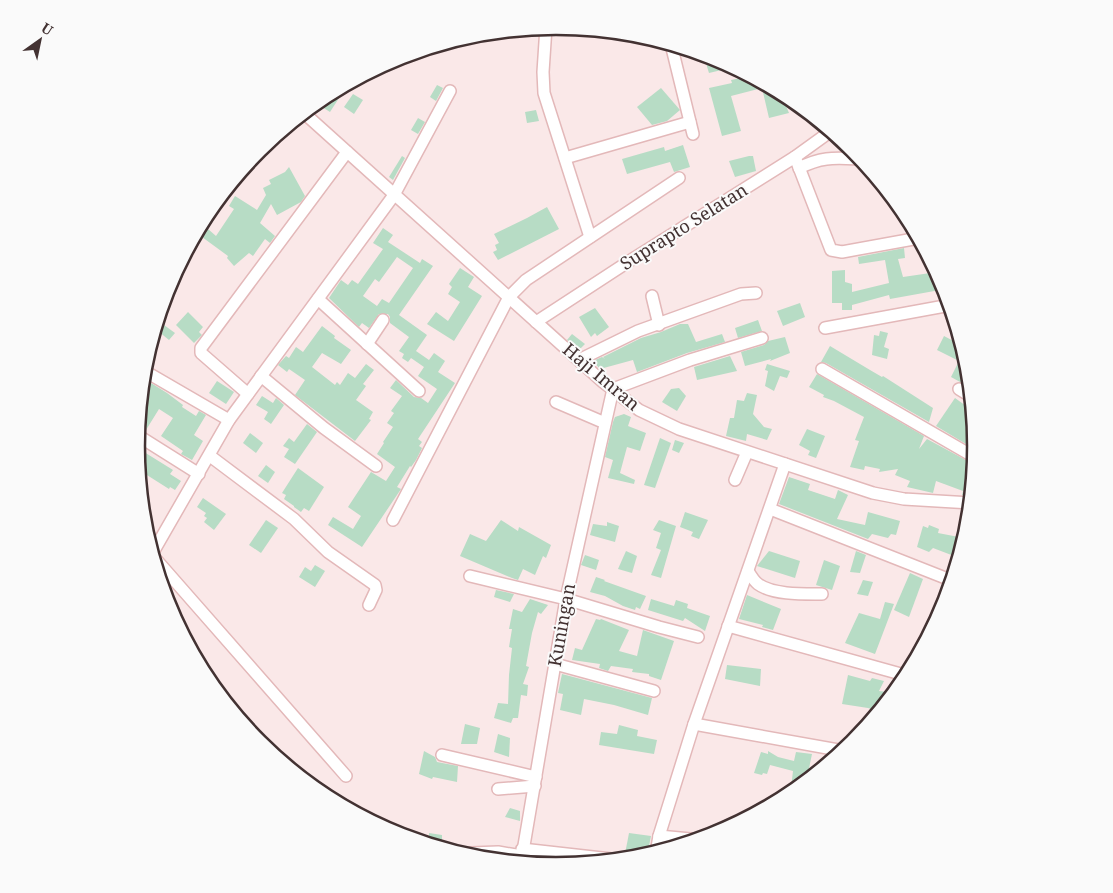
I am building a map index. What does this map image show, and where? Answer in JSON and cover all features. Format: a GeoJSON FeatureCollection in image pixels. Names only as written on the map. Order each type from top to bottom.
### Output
{"type":"FeatureCollection","features":[{"type":"Feature","properties":{"kind":"street"},"geometry":{"type":"LineString","coordinates":[[546,35],[544,88],[590,237]]}},
{"type":"Feature","properties":{"kind":"street"},"geometry":{"type":"LineString","coordinates":[[673,52],[693,134]]}},
{"type":"Feature","properties":{"kind":"street"},"geometry":{"type":"LineString","coordinates":[[157,546],[230,420],[394,195],[450,91]]}},
{"type":"Feature","properties":{"kind":"street","name":"Haji Imran"},"geometry":{"type":"LineString","coordinates":[[309,118],[536,322],[638,410],[679,429],[890,497],[963,504]]}},
{"type":"Feature","properties":{"kind":"street"},"geometry":{"type":"LineString","coordinates":[[565,158],[690,122]]}},
{"type":"Feature","properties":{"kind":"street","name":"Suprapto Selatan"},"geometry":{"type":"LineString","coordinates":[[536,322],[795,157],[825,135]]}},
{"type":"Feature","properties":{"kind":"street"},"geometry":{"type":"LineString","coordinates":[[248,394],[201,353],[201,348],[347,152]]}},
{"type":"Feature","properties":{"kind":"street"},"geometry":{"type":"LineString","coordinates":[[795,157],[831,250],[842,252],[912,239]]}},
{"type":"Feature","properties":{"kind":"street"},"geometry":{"type":"LineString","coordinates":[[799,168],[815,160],[850,159]]}},
{"type":"Feature","properties":{"kind":"street"},"geometry":{"type":"LineString","coordinates":[[393,520],[509,297],[523,282],[679,178]]}},
{"type":"Feature","properties":{"kind":"street"},"geometry":{"type":"LineString","coordinates":[[579,360],[632,334],[742,294],[756,293]]}},
{"type":"Feature","properties":{"kind":"street"},"geometry":{"type":"LineString","coordinates":[[652,296],[659,324]]}},
{"type":"Feature","properties":{"kind":"street"},"geometry":{"type":"LineString","coordinates":[[318,299],[419,391]]}},
{"type":"Feature","properties":{"kind":"street"},"geometry":{"type":"LineString","coordinates":[[825,328],[943,306]]}},
{"type":"Feature","properties":{"kind":"street"},"geometry":{"type":"LineString","coordinates":[[367,344],[383,320]]}},
{"type":"Feature","properties":{"kind":"street"},"geometry":{"type":"LineString","coordinates":[[613,389],[690,360],[762,338]]}},
{"type":"Feature","properties":{"kind":"street"},"geometry":{"type":"LineString","coordinates":[[822,370],[968,453]]}},
{"type":"Feature","properties":{"kind":"street"},"geometry":{"type":"LineString","coordinates":[[152,375],[230,420]]}},
{"type":"Feature","properties":{"kind":"street"},"geometry":{"type":"LineString","coordinates":[[261,376],[324,428],[376,466]]}},
{"type":"Feature","properties":{"kind":"street","name":"Kuningan"},"geometry":{"type":"LineString","coordinates":[[522,856],[566,599],[613,389]]}},
{"type":"Feature","properties":{"kind":"street"},"geometry":{"type":"LineString","coordinates":[[959,389],[964,392]]}},
{"type":"Feature","properties":{"kind":"street"},"geometry":{"type":"LineString","coordinates":[[556,402],[605,424]]}},
{"type":"Feature","properties":{"kind":"street"},"geometry":{"type":"LineString","coordinates":[[145,440],[199,474]]}},
{"type":"Feature","properties":{"kind":"street"},"geometry":{"type":"LineString","coordinates":[[735,480],[747,452]]}},
{"type":"Feature","properties":{"kind":"street"},"geometry":{"type":"LineString","coordinates":[[210,456],[294,519],[328,552],[376,586],[369,604]]}},
{"type":"Feature","properties":{"kind":"street"},"geometry":{"type":"LineString","coordinates":[[658,845],[694,724],[785,464]]}},
{"type":"Feature","properties":{"kind":"street"},"geometry":{"type":"LineString","coordinates":[[770,509],[946,579]]}},
{"type":"Feature","properties":{"kind":"street"},"geometry":{"type":"LineString","coordinates":[[164,568],[346,776]]}},
{"type":"Feature","properties":{"kind":"street"},"geometry":{"type":"LineString","coordinates":[[748,571],[759,585],[771,590],[797,594],[822,594]]}},
{"type":"Feature","properties":{"kind":"street"},"geometry":{"type":"LineString","coordinates":[[470,576],[566,599],[698,637]]}},
{"type":"Feature","properties":{"kind":"street"},"geometry":{"type":"LineString","coordinates":[[728,626],[900,674]]}},
{"type":"Feature","properties":{"kind":"street"},"geometry":{"type":"LineString","coordinates":[[555,664],[654,691]]}},
{"type":"Feature","properties":{"kind":"street"},"geometry":{"type":"LineString","coordinates":[[694,724],[834,750]]}},
{"type":"Feature","properties":{"kind":"street"},"geometry":{"type":"LineString","coordinates":[[442,755],[536,782]]}},
{"type":"Feature","properties":{"kind":"street"},"geometry":{"type":"LineString","coordinates":[[498,789],[536,782]]}},
{"type":"Feature","properties":{"kind":"street"},"geometry":{"type":"LineString","coordinates":[[660,836],[682,838]]}},
{"type":"Feature","properties":{"kind":"street"},"geometry":{"type":"LineString","coordinates":[[491,852],[564,858]]}},
{"type":"Feature","properties":{"kind":"building"},"geometry":{"type":"Polygon","coordinates":[[[706,63],[723,70],[709,73],[706,63]]]}},
{"type":"Feature","properties":{"kind":"building"},"geometry":{"type":"Polygon","coordinates":[[[741,78],[760,89],[731,96],[741,131],[722,136],[709,88],[732,83],[731,80],[741,78]]]}},
{"type":"Feature","properties":{"kind":"building"},"geometry":{"type":"Polygon","coordinates":[[[437,85],[443,88],[436,101],[430,97],[437,85]]]}},
{"type":"Feature","properties":{"kind":"building"},"geometry":{"type":"Polygon","coordinates":[[[661,88],[680,110],[667,121],[652,125],[637,107],[661,88]]]}},
{"type":"Feature","properties":{"kind":"building"},"geometry":{"type":"Polygon","coordinates":[[[763,90],[785,104],[789,113],[769,118],[763,90]]]}},
{"type":"Feature","properties":{"kind":"building"},"geometry":{"type":"Polygon","coordinates":[[[353,94],[363,100],[354,114],[344,107],[353,94]]]}},
{"type":"Feature","properties":{"kind":"building"},"geometry":{"type":"Polygon","coordinates":[[[338,98],[339,98],[330,112],[323,108],[338,98]]]}},
{"type":"Feature","properties":{"kind":"building"},"geometry":{"type":"Polygon","coordinates":[[[536,110],[539,121],[527,123],[525,112],[536,110]]]}},
{"type":"Feature","properties":{"kind":"building"},"geometry":{"type":"Polygon","coordinates":[[[418,118],[425,122],[418,134],[411,130],[418,118]]]}},
{"type":"Feature","properties":{"kind":"building"},"geometry":{"type":"Polygon","coordinates":[[[683,145],[690,167],[674,172],[670,162],[627,174],[622,159],[664,147],[665,151],[683,145]]]}},
{"type":"Feature","properties":{"kind":"building"},"geometry":{"type":"Polygon","coordinates":[[[402,156],[405,158],[393,180],[389,177],[402,156]]]}},
{"type":"Feature","properties":{"kind":"building"},"geometry":{"type":"Polygon","coordinates":[[[753,156],[756,171],[735,177],[729,161],[753,156]]]}},
{"type":"Feature","properties":{"kind":"building"},"geometry":{"type":"Polygon","coordinates":[[[289,167],[305,196],[301,202],[277,215],[271,204],[260,223],[275,236],[270,243],[265,239],[253,256],[249,253],[234,266],[227,258],[228,256],[202,237],[208,229],[216,236],[234,209],[229,206],[235,196],[257,210],[266,195],[263,188],[271,184],[269,180],[285,172],[289,167]]]}},
{"type":"Feature","properties":{"kind":"building"},"geometry":{"type":"Polygon","coordinates":[[[547,207],[559,229],[498,260],[493,252],[497,250],[495,245],[499,243],[494,234],[547,207]]]}},
{"type":"Feature","properties":{"kind":"building"},"geometry":{"type":"Polygon","coordinates":[[[383,228],[393,235],[388,242],[420,263],[422,259],[433,266],[399,315],[427,335],[416,351],[429,360],[434,353],[445,361],[438,372],[455,383],[418,439],[422,442],[419,446],[422,448],[397,487],[401,489],[362,547],[328,525],[333,517],[353,529],[361,516],[348,507],[371,472],[386,481],[395,467],[377,454],[393,427],[387,423],[394,413],[391,411],[402,396],[390,388],[396,380],[414,397],[421,398],[428,403],[437,389],[418,376],[424,367],[411,358],[408,362],[402,358],[404,354],[399,351],[409,337],[390,323],[388,314],[379,314],[369,328],[362,323],[359,327],[329,298],[341,280],[348,285],[352,280],[358,284],[383,249],[373,243],[383,228]],[[397,257],[379,282],[375,279],[363,296],[377,306],[382,299],[389,303],[413,268],[397,257]]]}},
{"type":"Feature","properties":{"kind":"building"},"geometry":{"type":"Polygon","coordinates":[[[904,248],[905,258],[898,259],[903,277],[930,273],[938,290],[890,299],[889,295],[852,305],[852,310],[842,310],[842,303],[832,303],[832,271],[845,270],[845,282],[852,284],[852,292],[889,283],[885,260],[859,264],[858,257],[904,248]]]}},
{"type":"Feature","properties":{"kind":"building"},"geometry":{"type":"Polygon","coordinates":[[[460,268],[474,277],[468,287],[482,296],[454,341],[427,324],[436,312],[448,321],[460,302],[448,294],[452,287],[449,284],[460,268]]]}},
{"type":"Feature","properties":{"kind":"building"},"geometry":{"type":"Polygon","coordinates":[[[800,303],[805,317],[783,326],[777,311],[800,303]]]}},
{"type":"Feature","properties":{"kind":"building"},"geometry":{"type":"Polygon","coordinates":[[[595,308],[609,327],[597,336],[595,333],[591,337],[579,317],[595,308]]]}},
{"type":"Feature","properties":{"kind":"building"},"geometry":{"type":"Polygon","coordinates":[[[188,312],[203,327],[199,332],[202,335],[194,343],[176,325],[188,312]]]}},
{"type":"Feature","properties":{"kind":"building"},"geometry":{"type":"Polygon","coordinates":[[[758,320],[762,331],[738,338],[735,328],[758,320]]]}},
{"type":"Feature","properties":{"kind":"building"},"geometry":{"type":"Polygon","coordinates":[[[680,324],[688,324],[696,342],[722,334],[725,342],[687,353],[637,372],[633,360],[600,369],[593,361],[602,357],[605,359],[603,357],[641,338],[680,324]]]}},
{"type":"Feature","properties":{"kind":"building"},"geometry":{"type":"Polygon","coordinates":[[[163,326],[175,333],[169,340],[161,333],[163,326]]]}},
{"type":"Feature","properties":{"kind":"building"},"geometry":{"type":"Polygon","coordinates":[[[322,326],[335,336],[334,338],[351,350],[341,364],[322,353],[312,367],[335,385],[337,382],[340,385],[348,373],[355,378],[366,364],[374,370],[363,384],[366,386],[356,400],[373,412],[369,419],[371,420],[355,441],[295,395],[305,380],[289,369],[287,372],[278,365],[286,356],[289,358],[296,347],[303,352],[322,326]]]}},
{"type":"Feature","properties":{"kind":"building"},"geometry":{"type":"Polygon","coordinates":[[[880,331],[888,333],[884,347],[889,349],[887,359],[872,355],[874,335],[879,336],[880,331]]]}},
{"type":"Feature","properties":{"kind":"building"},"geometry":{"type":"Polygon","coordinates":[[[572,334],[585,344],[579,350],[567,340],[572,334]]]}},
{"type":"Feature","properties":{"kind":"building"},"geometry":{"type":"Polygon","coordinates":[[[944,336],[954,341],[959,361],[937,350],[944,336]]]}},
{"type":"Feature","properties":{"kind":"building"},"geometry":{"type":"Polygon","coordinates":[[[785,337],[790,353],[770,361],[771,359],[745,366],[741,352],[764,345],[768,341],[785,337]]]}},
{"type":"Feature","properties":{"kind":"building"},"geometry":{"type":"Polygon","coordinates":[[[830,346],[883,376],[933,408],[929,422],[826,363],[821,362],[830,346]]]}},
{"type":"Feature","properties":{"kind":"building"},"geometry":{"type":"Polygon","coordinates":[[[730,356],[737,371],[697,380],[694,367],[730,356]]]}},
{"type":"Feature","properties":{"kind":"building"},"geometry":{"type":"Polygon","coordinates":[[[959,361],[963,383],[951,377],[959,361]]]}},
{"type":"Feature","properties":{"kind":"building"},"geometry":{"type":"Polygon","coordinates":[[[767,364],[790,371],[787,378],[780,376],[774,391],[765,386],[768,371],[765,370],[767,364]]]}},
{"type":"Feature","properties":{"kind":"building"},"geometry":{"type":"Polygon","coordinates":[[[817,374],[924,436],[919,449],[927,439],[967,461],[965,495],[962,495],[963,491],[936,481],[933,493],[907,487],[910,481],[895,475],[898,469],[879,472],[880,469],[865,466],[864,470],[850,467],[859,441],[855,440],[864,417],[823,397],[824,395],[809,387],[817,374]]]}},
{"type":"Feature","properties":{"kind":"building"},"geometry":{"type":"Polygon","coordinates":[[[217,381],[234,392],[226,404],[209,393],[217,381]]]}},
{"type":"Feature","properties":{"kind":"building"},"geometry":{"type":"Polygon","coordinates":[[[151,383],[196,416],[199,411],[206,415],[194,435],[203,441],[192,460],[181,454],[183,451],[161,436],[173,418],[159,409],[146,430],[151,383]]]}},
{"type":"Feature","properties":{"kind":"building"},"geometry":{"type":"Polygon","coordinates":[[[679,388],[686,396],[677,411],[662,402],[671,389],[679,388]]]}},
{"type":"Feature","properties":{"kind":"building"},"geometry":{"type":"Polygon","coordinates":[[[747,393],[757,395],[753,414],[764,427],[772,429],[767,440],[747,434],[746,441],[726,436],[730,418],[734,418],[737,400],[744,401],[747,393]]]}},
{"type":"Feature","properties":{"kind":"building"},"geometry":{"type":"Polygon","coordinates":[[[262,396],[273,403],[276,398],[284,405],[271,424],[264,419],[268,412],[256,405],[262,396]]]}},
{"type":"Feature","properties":{"kind":"building"},"geometry":{"type":"Polygon","coordinates":[[[955,398],[965,406],[968,445],[936,426],[955,398]]]}},
{"type":"Feature","properties":{"kind":"building"},"geometry":{"type":"Polygon","coordinates":[[[624,414],[631,417],[628,426],[646,433],[640,451],[627,447],[620,473],[635,480],[634,484],[608,478],[613,460],[605,457],[615,417],[624,414]]]}},
{"type":"Feature","properties":{"kind":"building"},"geometry":{"type":"Polygon","coordinates":[[[307,424],[317,432],[295,464],[284,457],[289,449],[283,446],[289,438],[294,442],[307,424]]]}},
{"type":"Feature","properties":{"kind":"building"},"geometry":{"type":"Polygon","coordinates":[[[807,429],[825,436],[816,458],[808,455],[810,451],[799,445],[807,429]]]}},
{"type":"Feature","properties":{"kind":"building"},"geometry":{"type":"Polygon","coordinates":[[[250,433],[263,443],[256,453],[243,443],[250,433]]]}},
{"type":"Feature","properties":{"kind":"building"},"geometry":{"type":"Polygon","coordinates":[[[660,438],[671,443],[655,488],[644,485],[660,438]]]}},
{"type":"Feature","properties":{"kind":"building"},"geometry":{"type":"Polygon","coordinates":[[[675,440],[684,443],[679,453],[672,450],[675,440]]]}},
{"type":"Feature","properties":{"kind":"building"},"geometry":{"type":"Polygon","coordinates":[[[145,453],[173,470],[170,474],[181,481],[175,490],[170,487],[169,489],[146,475],[145,453]]]}},
{"type":"Feature","properties":{"kind":"building"},"geometry":{"type":"Polygon","coordinates":[[[266,465],[275,472],[268,483],[258,476],[266,465]]]}},
{"type":"Feature","properties":{"kind":"building"},"geometry":{"type":"Polygon","coordinates":[[[298,468],[324,487],[309,511],[304,508],[301,512],[284,499],[286,495],[282,493],[298,468]]]}},
{"type":"Feature","properties":{"kind":"building"},"geometry":{"type":"Polygon","coordinates":[[[789,477],[810,484],[808,490],[835,499],[838,490],[848,495],[837,519],[865,525],[868,512],[900,521],[896,535],[891,534],[888,538],[872,534],[868,539],[779,504],[789,477]]]}},
{"type":"Feature","properties":{"kind":"building"},"geometry":{"type":"Polygon","coordinates":[[[203,498],[226,514],[214,530],[204,522],[207,518],[204,516],[206,513],[197,507],[203,498]]]}},
{"type":"Feature","properties":{"kind":"building"},"geometry":{"type":"Polygon","coordinates":[[[685,512],[708,520],[699,539],[691,536],[693,532],[680,527],[685,512]]]}},
{"type":"Feature","properties":{"kind":"building"},"geometry":{"type":"Polygon","coordinates":[[[266,520],[278,528],[261,553],[249,545],[266,520]]]}},
{"type":"Feature","properties":{"kind":"building"},"geometry":{"type":"Polygon","coordinates":[[[501,520],[518,531],[519,527],[551,545],[546,558],[543,556],[535,575],[523,569],[518,580],[460,556],[470,534],[486,541],[501,520]]]}},
{"type":"Feature","properties":{"kind":"building"},"geometry":{"type":"Polygon","coordinates":[[[659,520],[676,526],[661,578],[651,575],[661,550],[656,548],[661,533],[653,530],[659,520]]]}},
{"type":"Feature","properties":{"kind":"building"},"geometry":{"type":"Polygon","coordinates":[[[607,522],[619,526],[615,542],[590,535],[593,524],[607,526],[607,522]]]}},
{"type":"Feature","properties":{"kind":"building"},"geometry":{"type":"Polygon","coordinates":[[[929,525],[939,529],[938,533],[958,537],[953,556],[933,548],[929,552],[917,547],[923,526],[928,528],[929,525]]]}},
{"type":"Feature","properties":{"kind":"building"},"geometry":{"type":"Polygon","coordinates":[[[626,551],[637,556],[632,573],[618,569],[626,551]]]}},
{"type":"Feature","properties":{"kind":"building"},"geometry":{"type":"Polygon","coordinates":[[[769,551],[800,561],[795,578],[757,566],[769,551]]]}},
{"type":"Feature","properties":{"kind":"building"},"geometry":{"type":"Polygon","coordinates":[[[856,551],[866,555],[860,573],[850,572],[856,551]]]}},
{"type":"Feature","properties":{"kind":"building"},"geometry":{"type":"Polygon","coordinates":[[[585,555],[599,560],[596,570],[581,565],[585,555]]]}},
{"type":"Feature","properties":{"kind":"building"},"geometry":{"type":"Polygon","coordinates":[[[824,560],[840,566],[832,590],[816,585],[824,560]]]}},
{"type":"Feature","properties":{"kind":"building"},"geometry":{"type":"Polygon","coordinates":[[[315,565],[325,571],[315,587],[299,577],[305,567],[311,571],[315,565]]]}},
{"type":"Feature","properties":{"kind":"building"},"geometry":{"type":"Polygon","coordinates":[[[910,573],[923,579],[909,617],[894,610],[910,573]]]}},
{"type":"Feature","properties":{"kind":"building"},"geometry":{"type":"Polygon","coordinates":[[[596,577],[646,596],[640,609],[636,607],[635,610],[623,606],[605,596],[590,592],[596,577]]]}},
{"type":"Feature","properties":{"kind":"building"},"geometry":{"type":"Polygon","coordinates":[[[863,580],[873,582],[868,596],[857,594],[863,580]]]}},
{"type":"Feature","properties":{"kind":"building"},"geometry":{"type":"Polygon","coordinates":[[[496,590],[514,594],[510,602],[494,597],[496,590]]]}},
{"type":"Feature","properties":{"kind":"building"},"geometry":{"type":"Polygon","coordinates":[[[747,595],[781,609],[773,630],[762,627],[763,625],[739,619],[747,595]]]}},
{"type":"Feature","properties":{"kind":"building"},"geometry":{"type":"Polygon","coordinates":[[[530,599],[548,605],[541,614],[538,612],[526,666],[529,667],[523,684],[528,685],[527,696],[521,695],[518,718],[513,718],[511,723],[494,718],[498,703],[508,704],[512,648],[509,647],[512,629],[509,629],[513,609],[522,612],[530,599]]]}},
{"type":"Feature","properties":{"kind":"building"},"geometry":{"type":"Polygon","coordinates":[[[651,599],[674,606],[676,600],[688,604],[687,608],[710,616],[705,631],[685,618],[683,621],[648,610],[651,599]]]}},
{"type":"Feature","properties":{"kind":"building"},"geometry":{"type":"Polygon","coordinates":[[[885,602],[894,604],[875,654],[845,643],[859,613],[880,619],[885,602]]]}},
{"type":"Feature","properties":{"kind":"building"},"geometry":{"type":"Polygon","coordinates":[[[596,619],[601,619],[629,630],[619,651],[637,656],[643,630],[674,641],[661,680],[649,676],[649,674],[632,672],[633,669],[611,666],[608,671],[599,668],[600,664],[572,660],[575,648],[582,650],[596,619]]]}},
{"type":"Feature","properties":{"kind":"building"},"geometry":{"type":"Polygon","coordinates":[[[727,665],[761,669],[760,686],[725,679],[727,665]]]}},
{"type":"Feature","properties":{"kind":"building"},"geometry":{"type":"Polygon","coordinates":[[[562,674],[652,698],[648,715],[584,699],[581,715],[560,710],[563,694],[558,693],[562,674]]]}},
{"type":"Feature","properties":{"kind":"building"},"geometry":{"type":"Polygon","coordinates":[[[848,675],[870,681],[872,678],[884,681],[879,691],[887,692],[873,710],[842,704],[848,675]]]}},
{"type":"Feature","properties":{"kind":"building"},"geometry":{"type":"Polygon","coordinates":[[[465,724],[480,728],[477,744],[461,744],[465,724]]]}},
{"type":"Feature","properties":{"kind":"building"},"geometry":{"type":"Polygon","coordinates":[[[619,725],[638,730],[637,736],[657,740],[654,754],[599,745],[601,732],[617,734],[619,725]]]}},
{"type":"Feature","properties":{"kind":"building"},"geometry":{"type":"Polygon","coordinates":[[[498,734],[510,738],[509,757],[494,752],[498,734]]]}},
{"type":"Feature","properties":{"kind":"building"},"geometry":{"type":"Polygon","coordinates":[[[424,751],[435,757],[437,762],[458,766],[457,782],[433,777],[432,779],[419,774],[424,751]]]}},
{"type":"Feature","properties":{"kind":"building"},"geometry":{"type":"Polygon","coordinates":[[[768,751],[778,757],[794,761],[796,752],[812,754],[808,772],[791,784],[793,771],[770,765],[767,774],[754,773],[761,752],[768,754],[768,751]]]}},
{"type":"Feature","properties":{"kind":"building"},"geometry":{"type":"Polygon","coordinates":[[[510,808],[520,811],[520,821],[505,817],[510,808]]]}},
{"type":"Feature","properties":{"kind":"building"},"geometry":{"type":"Polygon","coordinates":[[[429,833],[442,835],[442,842],[429,838],[429,833]]]}},
{"type":"Feature","properties":{"kind":"building"},"geometry":{"type":"Polygon","coordinates":[[[629,833],[651,836],[649,847],[625,852],[629,833]]]}}]}
